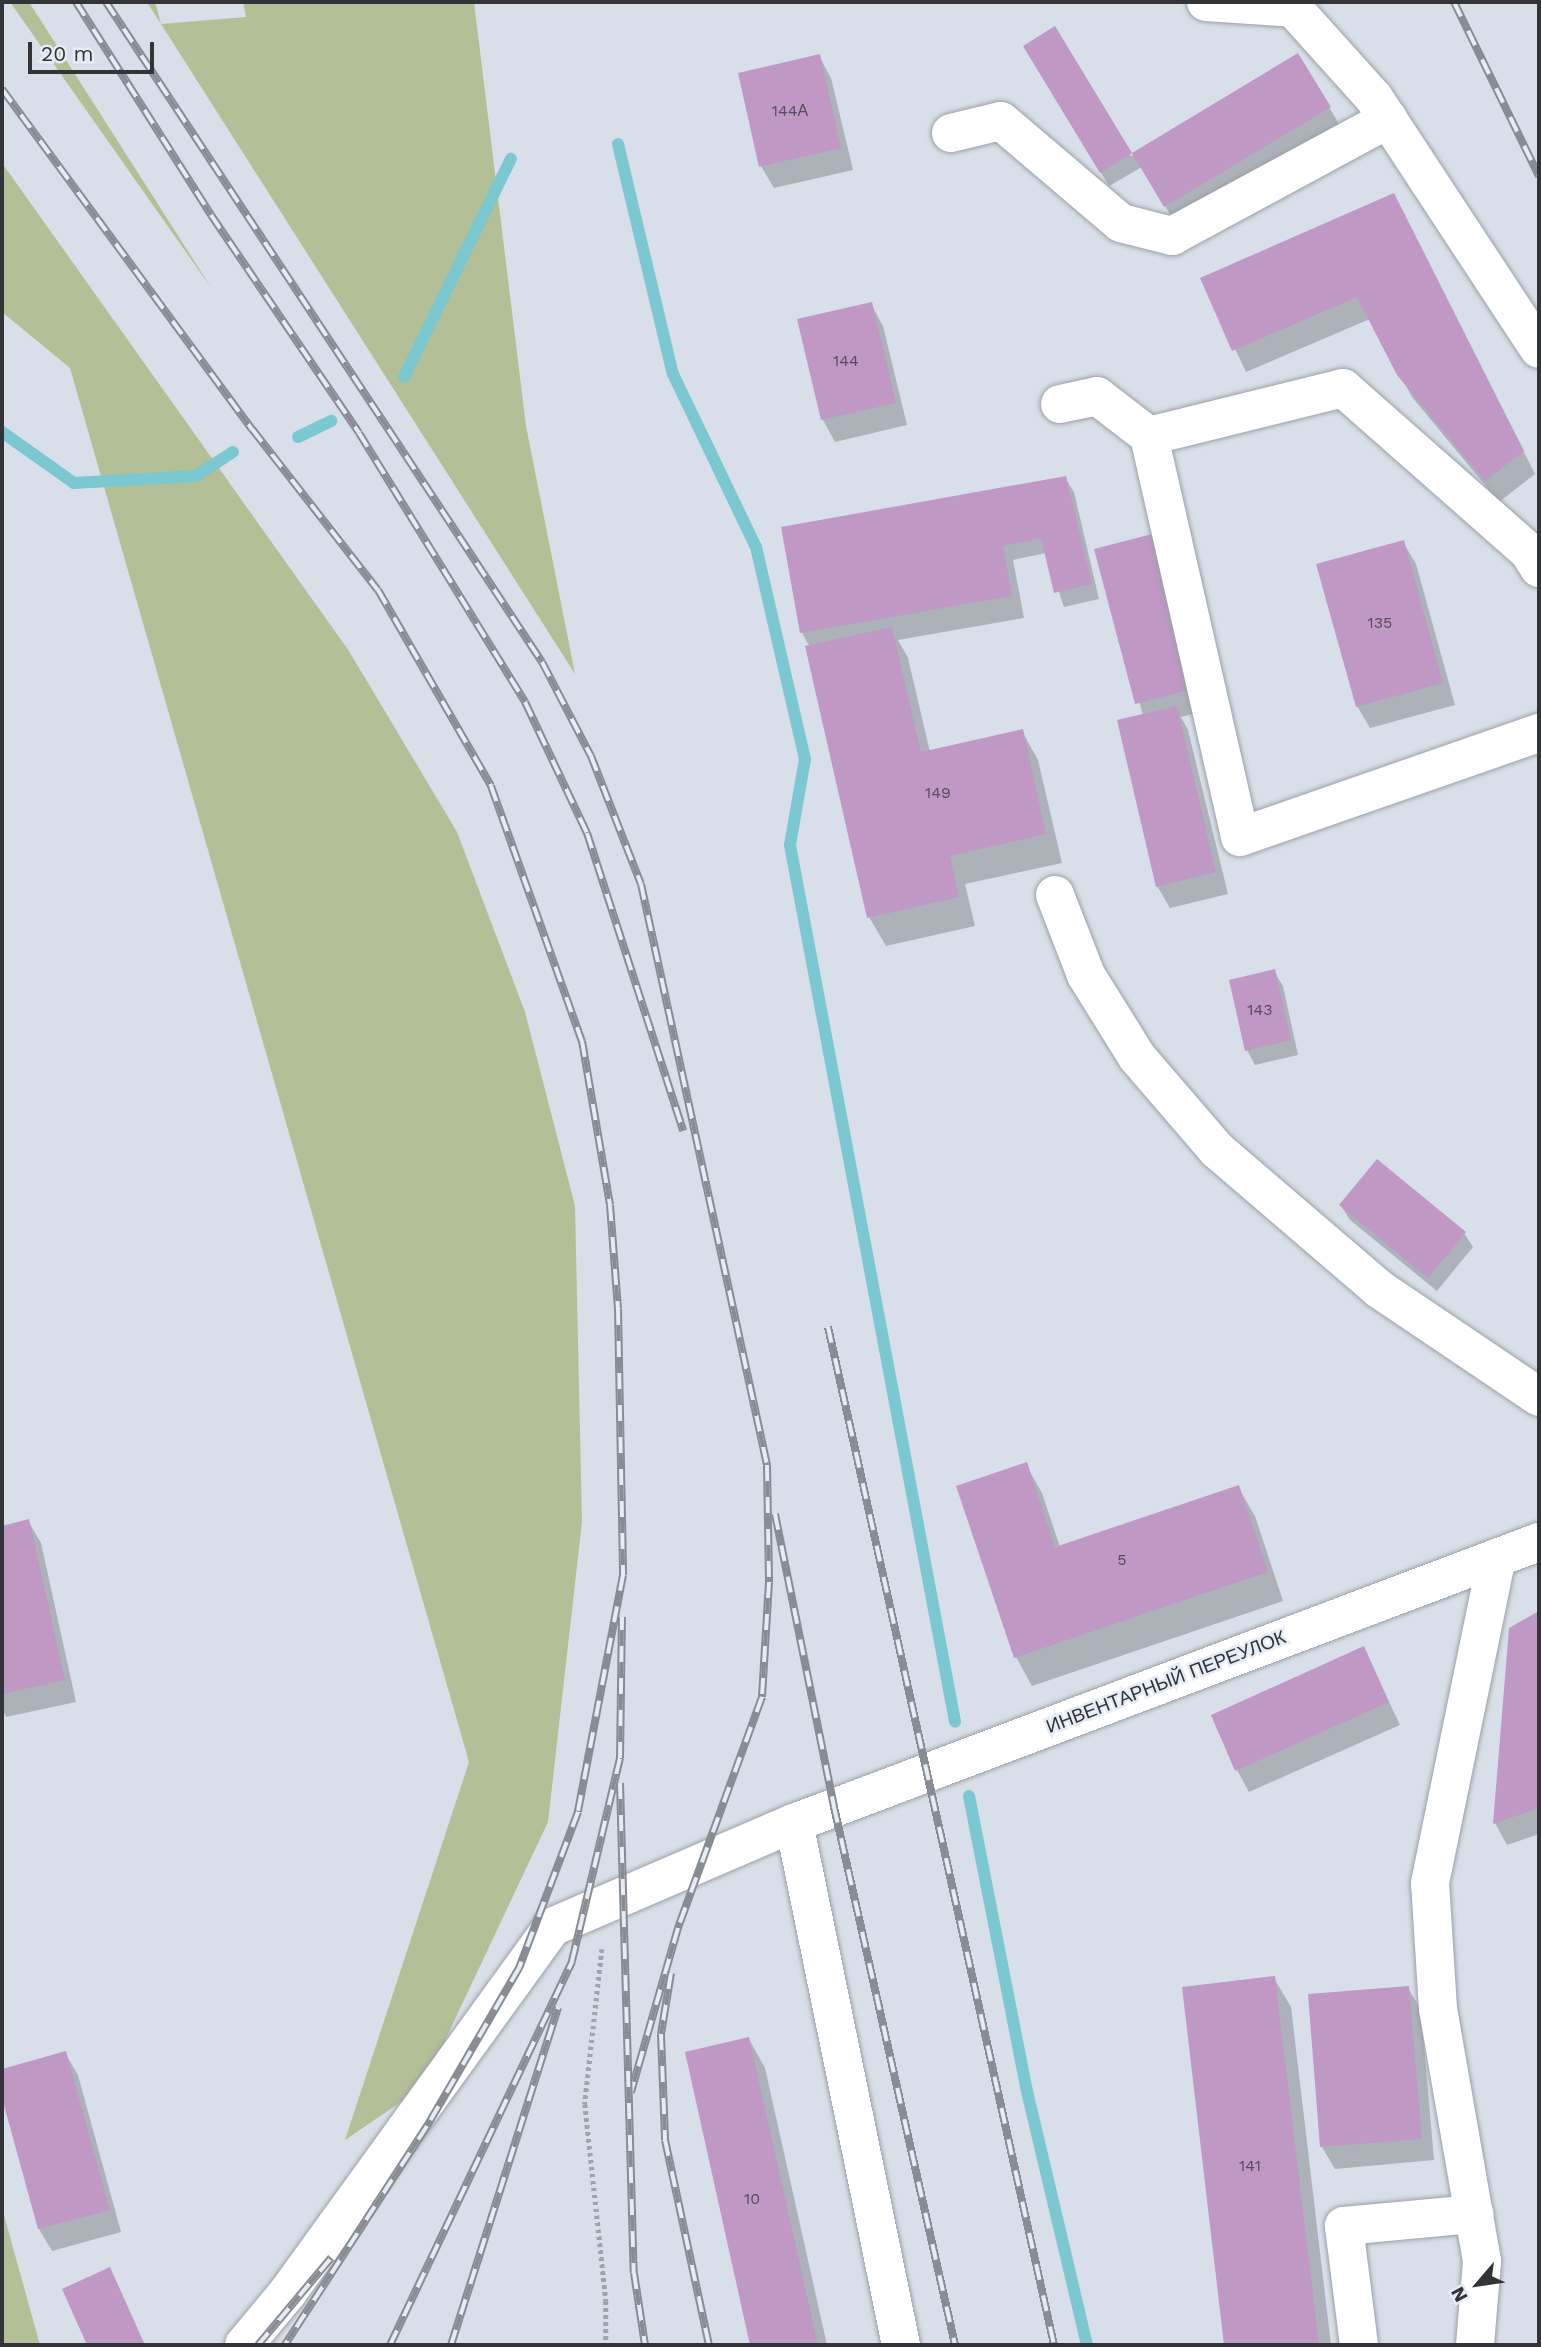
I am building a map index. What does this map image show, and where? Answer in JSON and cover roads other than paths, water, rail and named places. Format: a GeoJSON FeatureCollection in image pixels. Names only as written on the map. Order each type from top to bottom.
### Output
{"type":"FeatureCollection","features":[{"type":"Feature","properties":{"kind":"street"},"geometry":{"type":"LineString","coordinates":[[1206,2],[1293,8],[1388,119],[1539,349]]}},
{"type":"Feature","properties":{"kind":"street"},"geometry":{"type":"LineString","coordinates":[[951,133],[1001,121],[1121,223],[1172,236],[1388,119]]}},
{"type":"Feature","properties":{"kind":"street"},"geometry":{"type":"LineString","coordinates":[[1149,436],[1343,388],[1529,552],[1539,568]]}},
{"type":"Feature","properties":{"kind":"street"},"geometry":{"type":"LineString","coordinates":[[1060,404],[1097,396],[1149,436],[1240,836],[1539,733]]}},
{"type":"Feature","properties":{"kind":"street"},"geometry":{"type":"LineString","coordinates":[[1055,895],[1086,975],[1137,1057],[1217,1150],[1379,1289],[1539,1397]]}},
{"type":"Feature","properties":{"kind":"street","name":"ИНВЕНТАРНЫЙ ПЕРЕУЛОК"},"geometry":{"type":"LineString","coordinates":[[244,2345],[288,2292],[552,1927],[794,1823],[1539,1542]]}},
{"type":"Feature","properties":{"kind":"street"},"geometry":{"type":"LineString","coordinates":[[1475,2345],[1482,2261],[1438,2009],[1430,1884],[1497,1558]]}},
{"type":"Feature","properties":{"kind":"street"},"geometry":{"type":"LineString","coordinates":[[794,1823],[901,2345]]}},
{"type":"Feature","properties":{"kind":"street"},"geometry":{"type":"LineString","coordinates":[[1359,2345],[1344,2226],[1474,2214]]}},
{"type":"Feature","properties":{"kind":"waterway"},"geometry":{"type":"LineString","coordinates":[[618,144],[673,374],[756,547],[805,759],[790,845],[955,1722]]}},
{"type":"Feature","properties":{"kind":"waterway"},"geometry":{"type":"LineString","coordinates":[[404,377],[511,159]]}},
{"type":"Feature","properties":{"kind":"waterway"},"geometry":{"type":"LineString","coordinates":[[298,437],[331,421]]}},
{"type":"Feature","properties":{"kind":"waterway"},"geometry":{"type":"LineString","coordinates":[[2,432],[74,483],[196,476],[233,452]]}},
{"type":"Feature","properties":{"kind":"waterway"},"geometry":{"type":"LineString","coordinates":[[969,1796],[1026,2087],[1087,2345]]}},
{"type":"Feature","properties":{"kind":"railway"},"geometry":{"type":"LineString","coordinates":[[76,2],[211,215],[359,433],[525,702],[587,833],[683,1131]]}},
{"type":"Feature","properties":{"kind":"railway"},"geometry":{"type":"LineString","coordinates":[[106,2],[542,662],[591,756],[641,884],[767,1465],[769,1582],[762,1697],[678,1928],[631,2092]]}},
{"type":"Feature","properties":{"kind":"railway"},"geometry":{"type":"LineString","coordinates":[[1454,2],[1539,176]]}},
{"type":"Feature","properties":{"kind":"railway"},"geometry":{"type":"LineString","coordinates":[[2,89],[252,429],[378,590],[491,786],[582,1041],[610,1205],[618,1309],[623,1575],[578,1812],[519,1968],[427,2126],[285,2345]]}},
{"type":"Feature","properties":{"kind":"railway"},"geometry":{"type":"LineString","coordinates":[[828,1327],[1054,2345]]}},
{"type":"Feature","properties":{"kind":"railway"},"geometry":{"type":"LineString","coordinates":[[775,1514],[834,1807],[955,2345]]}},
{"type":"Feature","properties":{"kind":"railway"},"geometry":{"type":"LineString","coordinates":[[390,2345],[572,1961],[620,1758],[622,1617]]}},
{"type":"Feature","properties":{"kind":"railway"},"geometry":{"type":"LineString","coordinates":[[620,1783],[634,2273],[645,2345]]}},
{"type":"Feature","properties":{"kind":"railway"},"geometry":{"type":"LineString","coordinates":[[671,1973],[661,2034],[665,2140],[709,2345]]}},
{"type":"Feature","properties":{"kind":"railway"},"geometry":{"type":"LineString","coordinates":[[451,2345],[558,2008]]}},
{"type":"Feature","properties":{"kind":"railway"},"geometry":{"type":"LineString","coordinates":[[258,2345],[331,2258]]}}]}
